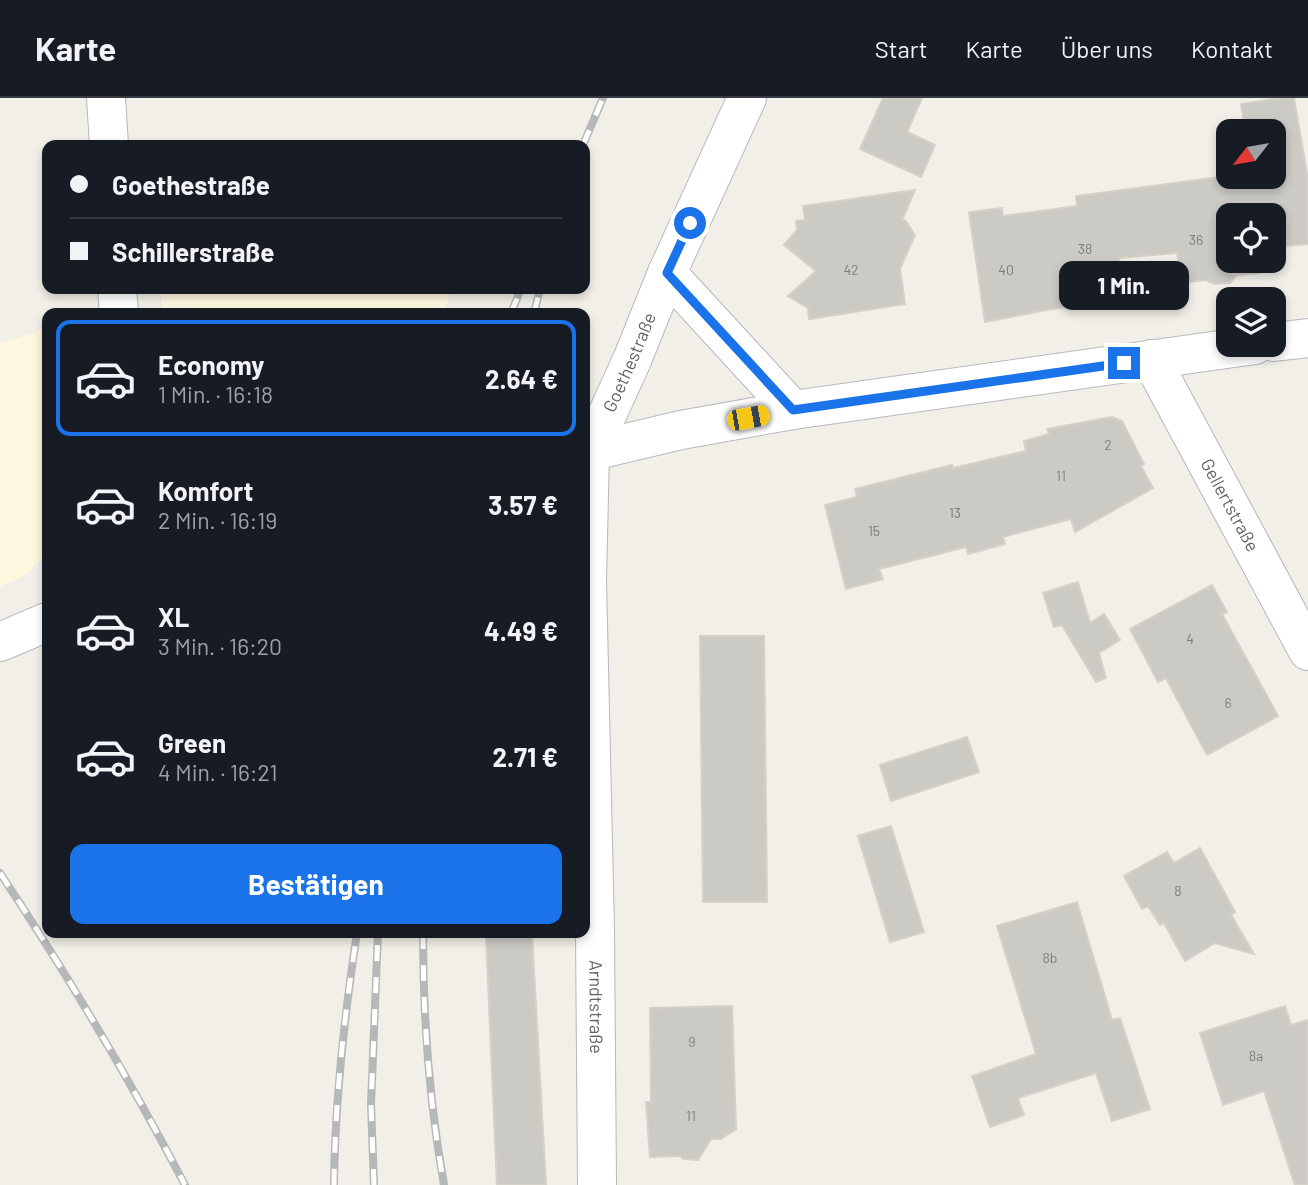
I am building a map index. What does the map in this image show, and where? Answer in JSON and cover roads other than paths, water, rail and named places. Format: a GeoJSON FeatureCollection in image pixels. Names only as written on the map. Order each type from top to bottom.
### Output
{"type":"FeatureCollection","features":[{"type":"Feature","properties":{"kind":"main road"},"geometry":{"type":"LineString","coordinates":[[106,98],[109,140]]}},
{"type":"Feature","properties":{"kind":"main road","name":"Goethestraße"},"geometry":{"type":"LineString","coordinates":[[590,446],[632,360],[667,273],[747,98]]}},
{"type":"Feature","properties":{"kind":"main road"},"geometry":{"type":"LineString","coordinates":[[667,273],[793,410]]}},
{"type":"Feature","properties":{"kind":"main road"},"geometry":{"type":"LineString","coordinates":[[1286,341],[1308,338]]}},
{"type":"Feature","properties":{"kind":"main road"},"geometry":{"type":"LineString","coordinates":[[590,451],[681,430],[793,410],[1216,350]]}},
{"type":"Feature","properties":{"kind":"main road","name":"Gellertstraße"},"geometry":{"type":"LineString","coordinates":[[1152,359],[1308,651]]}},
{"type":"Feature","properties":{"kind":"main road"},"geometry":{"type":"LineString","coordinates":[[0,642],[42,624]]}},
{"type":"Feature","properties":{"kind":"main road","name":"Arndtstraße"},"geometry":{"type":"LineString","coordinates":[[590,711],[597,1185]]}},
{"type":"Feature","properties":{"kind":"railway"},"geometry":{"type":"LineString","coordinates":[[585,140],[603,98]]}},
{"type":"Feature","properties":{"kind":"railway"},"geometry":{"type":"LineString","coordinates":[[513,308],[519,294]]}},
{"type":"Feature","properties":{"kind":"railway"},"geometry":{"type":"LineString","coordinates":[[535,308],[539,294]]}},
{"type":"Feature","properties":{"kind":"railway"},"geometry":{"type":"LineString","coordinates":[[0,873],[97,1027],[185,1185]]}},
{"type":"Feature","properties":{"kind":"railway"},"geometry":{"type":"LineString","coordinates":[[334,1185],[341,1058],[356,938]]}},
{"type":"Feature","properties":{"kind":"railway"},"geometry":{"type":"LineString","coordinates":[[374,1185],[371,1104],[378,938]]}},
{"type":"Feature","properties":{"kind":"railway"},"geometry":{"type":"LineString","coordinates":[[423,938],[428,1059],[444,1185]]}}]}
